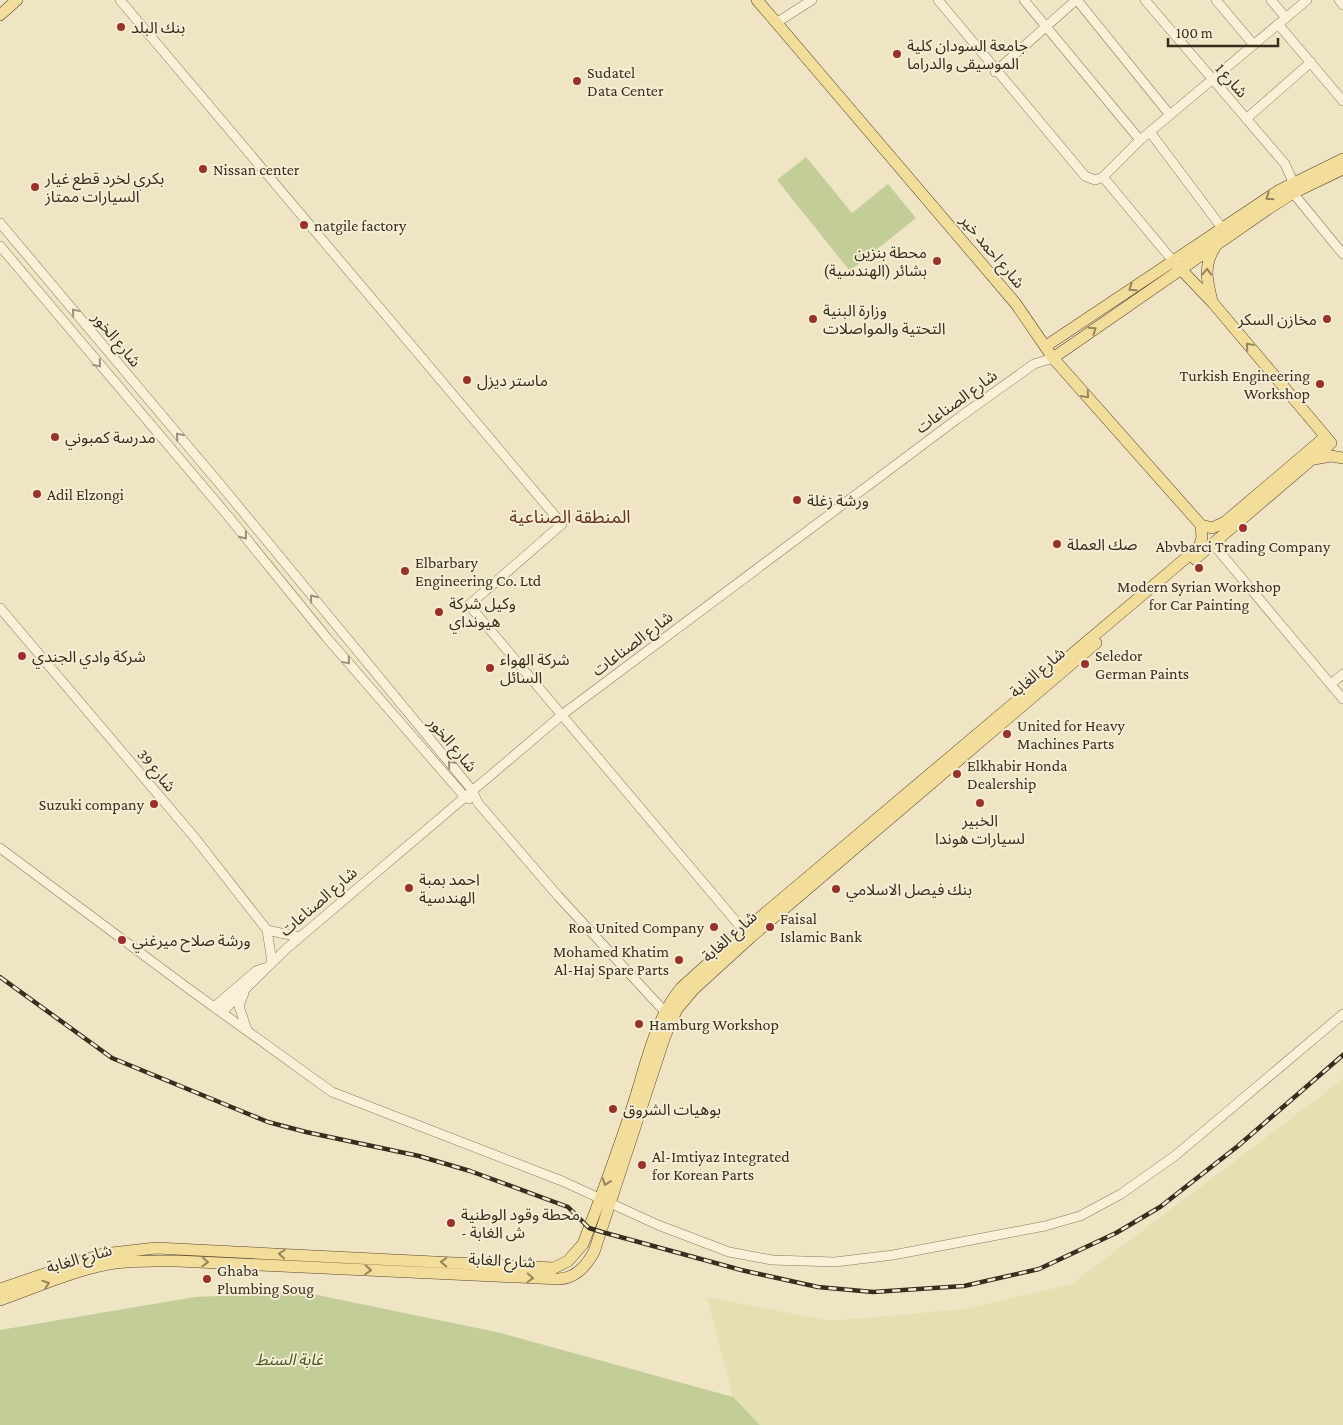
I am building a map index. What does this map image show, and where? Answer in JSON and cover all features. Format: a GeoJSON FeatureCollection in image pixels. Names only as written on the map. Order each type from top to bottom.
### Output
{"type":"FeatureCollection","features":[{"type":"Feature","properties":{"kind":"main road"},"geometry":{"type":"LineString","coordinates":[[0,6],[7,0]]}},
{"type":"Feature","properties":{"kind":"main road"},"geometry":{"type":"LineString","coordinates":[[0,15],[17,0]]}},
{"type":"Feature","properties":{"kind":"main road","name":"شارع احمد خير"},"geometry":{"type":"LineString","coordinates":[[757,0],[1016,304],[1053,358],[1201,526]]}},
{"type":"Feature","properties":{"kind":"main road"},"geometry":{"type":"LineString","coordinates":[[1053,358],[1222,228],[1343,159]]}},
{"type":"Feature","properties":{"kind":"main road"},"geometry":{"type":"LineString","coordinates":[[1046,346],[1176,265],[1218,244],[1293,188],[1343,169]]}},
{"type":"Feature","properties":{"kind":"main road"},"geometry":{"type":"LineString","coordinates":[[1213,303],[1206,278],[1206,266],[1218,244]]}},
{"type":"Feature","properties":{"kind":"main road"},"geometry":{"type":"LineString","coordinates":[[1176,265],[1213,303],[1328,440]]}},
{"type":"Feature","properties":{"kind":"main road","name":"شارع الغابة"},"geometry":{"type":"LineString","coordinates":[[0,1300],[115,1263],[146,1261],[565,1279],[582,1270],[590,1260],[599,1240],[605,1201],[665,1012],[682,988],[744,931],[1194,552],[1202,542],[1201,526],[1212,528],[1220,525],[1264,496],[1312,460],[1328,440]]}},
{"type":"Feature","properties":{"kind":"main road","name":"شارع الغابة"},"geometry":{"type":"LineString","coordinates":[[0,1289],[96,1256],[156,1248],[554,1268],[568,1261],[578,1252],[583,1244],[605,1201],[669,1026],[686,996],[751,937],[1213,544],[1328,440]]}},
{"type":"Feature","properties":{"kind":"main road"},"geometry":{"type":"LineString","coordinates":[[1312,460],[1328,456],[1343,458]]}},
{"type":"Feature","properties":{"kind":"street"},"geometry":{"type":"LineString","coordinates":[[120,0],[562,524],[469,605],[744,931]]}},
{"type":"Feature","properties":{"kind":"street"},"geometry":{"type":"LineString","coordinates":[[776,23],[812,0]]}},
{"type":"Feature","properties":{"kind":"street"},"geometry":{"type":"LineString","coordinates":[[938,0],[995,72],[1085,176],[1095,180],[1103,177],[1140,140],[1307,0]]}},
{"type":"Feature","properties":{"kind":"street"},"geometry":{"type":"LineString","coordinates":[[1024,0],[1140,140]]}},
{"type":"Feature","properties":{"kind":"street"},"geometry":{"type":"LineString","coordinates":[[995,72],[1076,0],[1170,116]]}},
{"type":"Feature","properties":{"kind":"street","name":"شارع 1"},"geometry":{"type":"LineString","coordinates":[[1145,0],[1285,164],[1293,188],[1343,254]]}},
{"type":"Feature","properties":{"kind":"street"},"geometry":{"type":"LineString","coordinates":[[1216,0],[1253,44]]}},
{"type":"Feature","properties":{"kind":"street"},"geometry":{"type":"LineString","coordinates":[[1271,0],[1286,18]]}},
{"type":"Feature","properties":{"kind":"street"},"geometry":{"type":"LineString","coordinates":[[1339,0],[1343,5]]}},
{"type":"Feature","properties":{"kind":"street"},"geometry":{"type":"LineString","coordinates":[[1278,24],[1343,99]]}},
{"type":"Feature","properties":{"kind":"street"},"geometry":{"type":"LineString","coordinates":[[1246,119],[1311,62]]}},
{"type":"Feature","properties":{"kind":"street"},"geometry":{"type":"LineString","coordinates":[[1150,132],[1222,228]]}},
{"type":"Feature","properties":{"kind":"street"},"geometry":{"type":"LineString","coordinates":[[1103,177],[1176,265]]}},
{"type":"Feature","properties":{"kind":"street","name":"شارع الخور"},"geometry":{"type":"LineString","coordinates":[[0,223],[211,473],[472,790],[478,803],[558,896],[665,1012]]}},
{"type":"Feature","properties":{"kind":"street","name":"شارع الخور"},"geometry":{"type":"LineString","coordinates":[[0,246],[327,638],[464,796]]}},
{"type":"Feature","properties":{"kind":"street"},"geometry":{"type":"LineString","coordinates":[[1034,364],[1046,346]]}},
{"type":"Feature","properties":{"kind":"street"},"geometry":{"type":"LineString","coordinates":[[1034,364],[1053,358]]}},
{"type":"Feature","properties":{"kind":"street","name":"شارع الصناعات"},"geometry":{"type":"LineString","coordinates":[[268,965],[562,714],[831,511],[1034,364]]}},
{"type":"Feature","properties":{"kind":"street"},"geometry":{"type":"LineString","coordinates":[[132,405],[145,395]]}},
{"type":"Feature","properties":{"kind":"street"},"geometry":{"type":"LineString","coordinates":[[1328,440],[1343,458]]}},
{"type":"Feature","properties":{"kind":"street"},"geometry":{"type":"LineString","coordinates":[[1213,544],[1343,699]]}},
{"type":"Feature","properties":{"kind":"street","name":"شارع 39"},"geometry":{"type":"LineString","coordinates":[[0,608],[195,838],[267,930],[268,965]]}},
{"type":"Feature","properties":{"kind":"street"},"geometry":{"type":"LineString","coordinates":[[327,638],[338,628]]}},
{"type":"Feature","properties":{"kind":"street"},"geometry":{"type":"LineString","coordinates":[[1331,684],[1343,674]]}},
{"type":"Feature","properties":{"kind":"street"},"geometry":{"type":"LineString","coordinates":[[464,796],[478,803]]}},
{"type":"Feature","properties":{"kind":"street"},"geometry":{"type":"LineString","coordinates":[[0,848],[214,1007],[328,1088],[344,1097],[429,1128],[658,1225],[729,1252],[792,1262],[835,1262],[893,1255],[1045,1226],[1093,1209],[1148,1176],[1197,1138],[1343,1014]]}},
{"type":"Feature","properties":{"kind":"street"},"geometry":{"type":"LineString","coordinates":[[267,930],[300,937]]}},
{"type":"Feature","properties":{"kind":"street"},"geometry":{"type":"LineString","coordinates":[[214,1007],[256,971],[268,965]]}},
{"type":"Feature","properties":{"kind":"street"},"geometry":{"type":"LineString","coordinates":[[222,1012],[260,977],[268,965]]}},
{"type":"Feature","properties":{"kind":"street"},"geometry":{"type":"LineString","coordinates":[[247,1030],[239,1006],[248,988]]}},
{"type":"Feature","properties":{"kind":"shaded area"},"geometry":{"type":"Polygon","coordinates":[[[1343,1079],[1343,1425],[760,1425],[733,1397],[707,1297],[831,1321],[965,1309],[1072,1284],[1343,1079]]]}},
{"type":"Feature","properties":{"kind":"green space"},"geometry":{"type":"Polygon","coordinates":[[[806,157],[852,213],[888,184],[916,218],[850,271],[777,180],[806,157]]]}},
{"type":"Feature","properties":{"kind":"green space","name":"غابة السنط"},"geometry":{"type":"Polygon","coordinates":[[[303,1292],[501,1333],[733,1397],[760,1425],[0,1425],[0,1330],[195,1297],[303,1292]]]}},
{"type":"Feature","properties":{"kind":"railway"},"geometry":{"type":"LineString","coordinates":[[0,977],[112,1058],[268,1122],[419,1156],[470,1171],[568,1207],[589,1228],[602,1232],[741,1270],[818,1287],[873,1292],[964,1286],[1039,1269],[1116,1233],[1160,1207],[1238,1146],[1343,1055]]}},
{"type":"Feature","properties":{"kind":"place","name":"بنك البلد"},"geometry":{"type":"Point","coordinates":[121,27]}},
{"type":"Feature","properties":{"kind":"place","name":"جامعة السودان كلية الموسيقى والدراما"},"geometry":{"type":"Point","coordinates":[897,54]}},
{"type":"Feature","properties":{"kind":"place","name":"Sudatel Data Center"},"geometry":{"type":"Point","coordinates":[577,81]}},
{"type":"Feature","properties":{"kind":"place","name":"Nissan center"},"geometry":{"type":"Point","coordinates":[203,169]}},
{"type":"Feature","properties":{"kind":"place","name":"بكري لخرد قطع غيار السيارات ممتاز"},"geometry":{"type":"Point","coordinates":[35,187]}},
{"type":"Feature","properties":{"kind":"place","name":"natgile factory"},"geometry":{"type":"Point","coordinates":[304,225]}},
{"type":"Feature","properties":{"kind":"place","name":"محطة بنزين بشائر (الهندسية)"},"geometry":{"type":"Point","coordinates":[937,261]}},
{"type":"Feature","properties":{"kind":"place","name":"وزارة البنية التحتية والمواصلات"},"geometry":{"type":"Point","coordinates":[813,319]}},
{"type":"Feature","properties":{"kind":"place","name":"مخازن السكر"},"geometry":{"type":"Point","coordinates":[1327,319]}},
{"type":"Feature","properties":{"kind":"place","name":"ماستر ديزل"},"geometry":{"type":"Point","coordinates":[467,380]}},
{"type":"Feature","properties":{"kind":"place","name":"Turkish Engineering Workshop"},"geometry":{"type":"Point","coordinates":[1320,384]}},
{"type":"Feature","properties":{"kind":"place","name":"مدرسة كمبوني"},"geometry":{"type":"Point","coordinates":[55,437]}},
{"type":"Feature","properties":{"kind":"place","name":"Adil Elzongi"},"geometry":{"type":"Point","coordinates":[37,494]}},
{"type":"Feature","properties":{"kind":"place","name":"ورشة زغلة"},"geometry":{"type":"Point","coordinates":[797,500]}},
{"type":"Feature","properties":{"kind":"place","name":"Abvbarci Trading Company"},"geometry":{"type":"Point","coordinates":[1243,528]}},
{"type":"Feature","properties":{"kind":"place","name":"صك العملة"},"geometry":{"type":"Point","coordinates":[1057,544]}},
{"type":"Feature","properties":{"kind":"place","name":"Modern Syrian Workshop for Car Painting"},"geometry":{"type":"Point","coordinates":[1199,568]}},
{"type":"Feature","properties":{"kind":"place","name":"Elbarbary Engineering Co. Ltd"},"geometry":{"type":"Point","coordinates":[405,571]}},
{"type":"Feature","properties":{"kind":"place","name":"وكيل شركة هيونداي"},"geometry":{"type":"Point","coordinates":[439,612]}},
{"type":"Feature","properties":{"kind":"place","name":"شركة وادي الجندي"},"geometry":{"type":"Point","coordinates":[22,656]}},
{"type":"Feature","properties":{"kind":"place","name":"Seledor German Paints"},"geometry":{"type":"Point","coordinates":[1085,664]}},
{"type":"Feature","properties":{"kind":"place","name":"شركة الهواء السائل"},"geometry":{"type":"Point","coordinates":[490,668]}},
{"type":"Feature","properties":{"kind":"place","name":"United for Heavy Machines Parts"},"geometry":{"type":"Point","coordinates":[1007,734]}},
{"type":"Feature","properties":{"kind":"place","name":"Elkhabir Honda Dealership"},"geometry":{"type":"Point","coordinates":[957,774]}},
{"type":"Feature","properties":{"kind":"place","name":"الخبير لسيارات هوندا"},"geometry":{"type":"Point","coordinates":[980,803]}},
{"type":"Feature","properties":{"kind":"place","name":"Suzuki company"},"geometry":{"type":"Point","coordinates":[154,804]}},
{"type":"Feature","properties":{"kind":"place","name":"احمد بمبة الهندسية"},"geometry":{"type":"Point","coordinates":[409,888]}},
{"type":"Feature","properties":{"kind":"place","name":"بنك فيصل الاسلامي"},"geometry":{"type":"Point","coordinates":[836,889]}},
{"type":"Feature","properties":{"kind":"place","name":"Roa United Company"},"geometry":{"type":"Point","coordinates":[714,927]}},
{"type":"Feature","properties":{"kind":"place","name":"Faisal Islamic Bank"},"geometry":{"type":"Point","coordinates":[770,927]}},
{"type":"Feature","properties":{"kind":"place","name":"ورشة صلاح ميرغني"},"geometry":{"type":"Point","coordinates":[122,940]}},
{"type":"Feature","properties":{"kind":"place","name":"Mohamed Khatim Al-Haj Spare Parts"},"geometry":{"type":"Point","coordinates":[679,960]}},
{"type":"Feature","properties":{"kind":"place","name":"Hamburg Workshop"},"geometry":{"type":"Point","coordinates":[639,1024]}},
{"type":"Feature","properties":{"kind":"place","name":"بوهيات الشروق"},"geometry":{"type":"Point","coordinates":[613,1109]}},
{"type":"Feature","properties":{"kind":"place","name":"Al-Imtiyaz Integrated for Korean Parts"},"geometry":{"type":"Point","coordinates":[642,1165]}},
{"type":"Feature","properties":{"kind":"place","name":"محطة وقود الوطنية - ش الغابة"},"geometry":{"type":"Point","coordinates":[451,1223]}},
{"type":"Feature","properties":{"kind":"place","name":"Ghaba Plumbing Soug"},"geometry":{"type":"Point","coordinates":[207,1279]}},
{"type":"Feature","properties":{"kind":"district","name":"المنطقة الصناعية"},"geometry":{"type":"Point","coordinates":[570,517]}}]}
